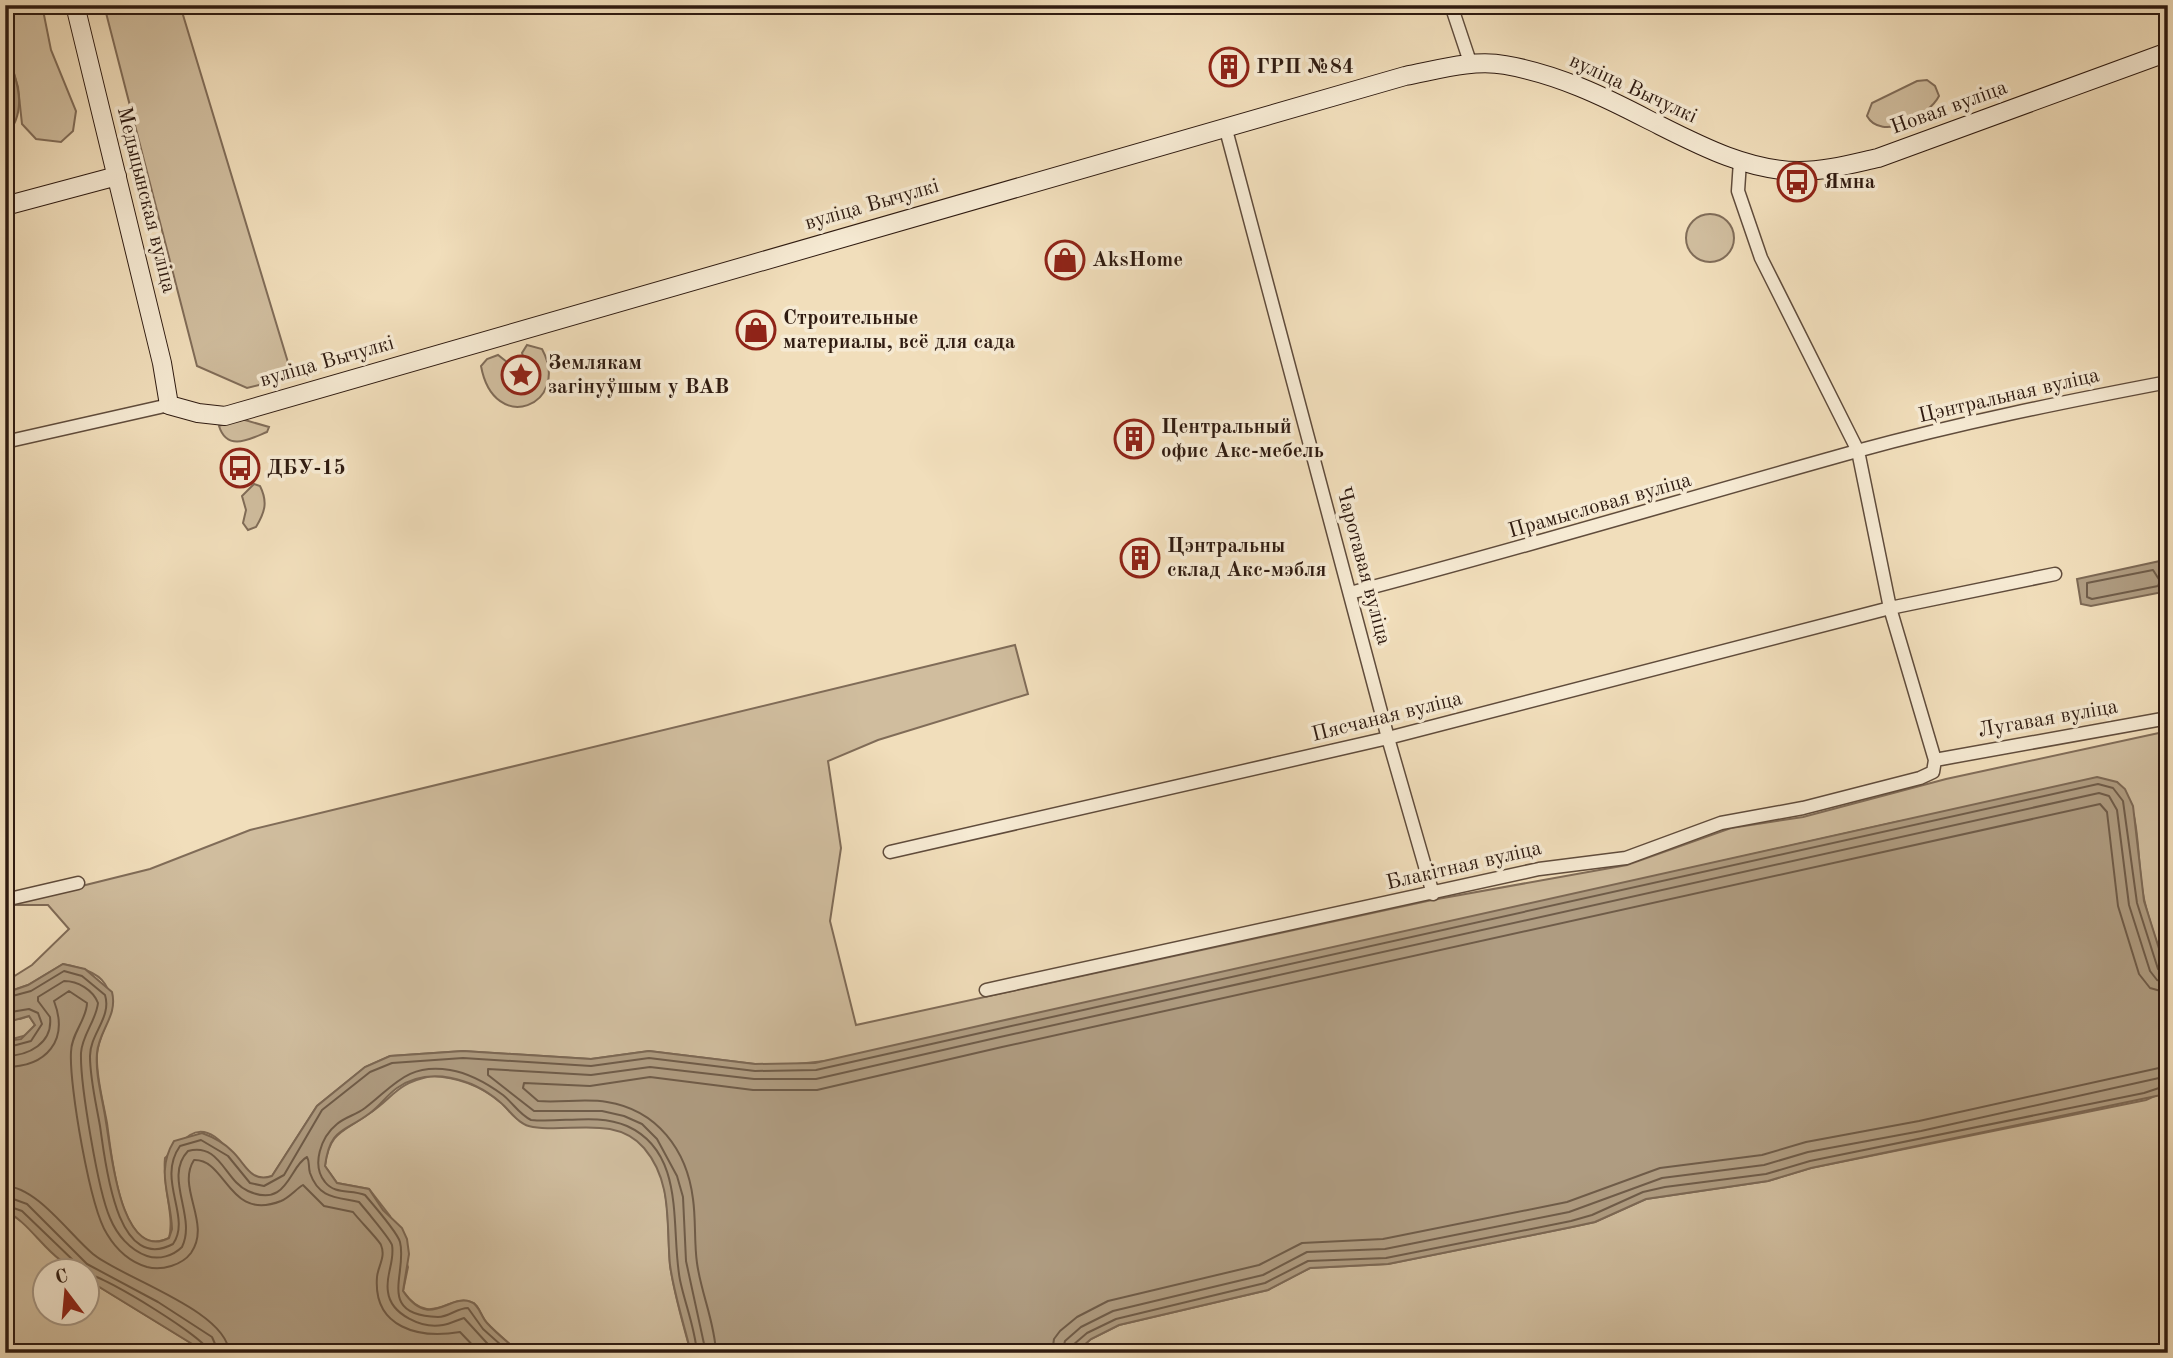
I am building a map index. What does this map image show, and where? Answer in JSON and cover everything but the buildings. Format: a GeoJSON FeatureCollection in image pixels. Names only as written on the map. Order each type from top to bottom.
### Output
{"type":"FeatureCollection","features":[{"type":"Feature","properties":{"kind":"street","name":"Медыцынская вуліца"},"geometry":{"type":"LineString","coordinates":[[75,5],[169,405]]}},
{"type":"Feature","properties":{"kind":"street"},"geometry":{"type":"LineString","coordinates":[[1451,5],[1471,65]]}},
{"type":"Feature","properties":{"kind":"street","name":"Новая вуліца"},"geometry":{"type":"LineString","coordinates":[[1740,161],[1796,172],[1831,169],[1878,158],[2168,52]]}},
{"type":"Feature","properties":{"kind":"street","name":"вуліца Вычулкі"},"geometry":{"type":"LineString","coordinates":[[5,442],[169,405],[198,413],[225,415],[1359,87],[1471,65],[1502,64],[1556,77],[1740,161]]}},
{"type":"Feature","properties":{"kind":"street","name":"Чаротавая вуліца"},"geometry":{"type":"LineString","coordinates":[[1225,126],[1388,738],[1433,894]]}},
{"type":"Feature","properties":{"kind":"street"},"geometry":{"type":"LineString","coordinates":[[1740,161],[1738,191],[1761,258],[1858,451],[1890,608],[1935,760]]}},
{"type":"Feature","properties":{"kind":"street"},"geometry":{"type":"LineString","coordinates":[[5,206],[117,176]]}},
{"type":"Feature","properties":{"kind":"street","name":"Цэнтральная вуліца"},"geometry":{"type":"LineString","coordinates":[[1858,451],[2024,410],[2168,382]]}},
{"type":"Feature","properties":{"kind":"street","name":"Прамысловая вуліца"},"geometry":{"type":"LineString","coordinates":[[1350,593],[1525,548],[1858,451]]}},
{"type":"Feature","properties":{"kind":"street","name":"Пясчаная вуліца"},"geometry":{"type":"LineString","coordinates":[[890,852],[1388,738],[1890,608],[2056,574]]}},
{"type":"Feature","properties":{"kind":"street","name":"Лугавая вуліца"},"geometry":{"type":"LineString","coordinates":[[1935,760],[2168,718]]}},
{"type":"Feature","properties":{"kind":"street","name":"Блакітная вуліца"},"geometry":{"type":"LineString","coordinates":[[986,990],[1560,864],[1626,858],[1721,822],[1802,808],[1920,778],[1933,772],[1935,760]]}},
{"type":"Feature","properties":{"kind":"street"},"geometry":{"type":"LineString","coordinates":[[5,900],[78,883]]}},
{"type":"Feature","properties":{"kind":"shaded area"},"geometry":{"type":"Polygon","coordinates":[[[5,5],[42,5],[51,50],[76,111],[73,131],[61,142],[36,139],[22,124],[18,87],[5,45],[5,5]]]}},
{"type":"Feature","properties":{"kind":"shaded area"},"geometry":{"type":"Polygon","coordinates":[[[104,5],[180,5],[290,369],[267,383],[247,388],[197,366],[104,5]]]}},
{"type":"Feature","properties":{"kind":"shaded area"},"geometry":{"type":"Polygon","coordinates":[[[1927,80],[1935,86],[1939,96],[1934,104],[1916,118],[1883,127],[1867,116],[1872,103],[1917,81],[1927,80]]]}},
{"type":"Feature","properties":{"kind":"shaded area"},"geometry":{"type":"Polygon","coordinates":[[[1710,214],[1727,221],[1734,238],[1727,255],[1710,262],[1693,255],[1686,238],[1693,221],[1710,214]]]}},
{"type":"Feature","properties":{"kind":"shaded area"},"geometry":{"type":"Polygon","coordinates":[[[527,345],[542,349],[549,369],[547,385],[539,398],[528,405],[514,407],[500,401],[489,388],[481,366],[487,359],[498,355],[507,362],[514,388],[526,387],[529,374],[522,353],[527,345]]]}},
{"type":"Feature","properties":{"kind":"shaded area"},"geometry":{"type":"Polygon","coordinates":[[[238,418],[269,427],[267,432],[253,438],[240,441],[227,439],[219,426],[238,418]]]}},
{"type":"Feature","properties":{"kind":"shaded area"},"geometry":{"type":"Polygon","coordinates":[[[254,484],[260,486],[264,507],[256,527],[248,530],[243,523],[246,510],[242,496],[254,484]]]}},
{"type":"Feature","properties":{"kind":"shaded area"},"geometry":{"type":"Polygon","coordinates":[[[1015,645],[1028,694],[878,740],[828,761],[841,848],[830,921],[856,1025],[1432,900],[1627,865],[1731,828],[1803,817],[1946,779],[2168,731],[2168,976],[2145,903],[2131,806],[2126,793],[2117,782],[1896,822],[843,1059],[788,1065],[755,1064],[649,1051],[591,1059],[463,1051],[390,1056],[365,1067],[317,1106],[272,1176],[262,1179],[256,1177],[209,1133],[200,1132],[187,1137],[165,1158],[169,1238],[152,1241],[139,1235],[129,1220],[115,1178],[97,1063],[98,1046],[111,1003],[105,984],[92,973],[63,964],[28,985],[5,993],[5,982],[32,965],[69,929],[48,905],[5,905],[150,869],[250,830],[1015,645]]]}},
{"type":"Feature","properties":{"kind":"shaded area"},"geometry":{"type":"Polygon","coordinates":[[[29,1016],[35,1025],[27,1035],[5,1041],[5,1018],[20,1019],[29,1016]]]}},
{"type":"Feature","properties":{"kind":"shaded area"},"geometry":{"type":"Polygon","coordinates":[[[431,1076],[459,1080],[476,1087],[503,1104],[523,1122],[548,1126],[611,1128],[640,1142],[652,1155],[660,1172],[667,1209],[670,1265],[691,1353],[520,1353],[487,1323],[474,1303],[455,1302],[431,1309],[422,1308],[413,1302],[403,1291],[408,1267],[390,1216],[369,1189],[337,1183],[325,1166],[330,1146],[338,1134],[402,1087],[431,1076]]]}},
{"type":"Feature","properties":{"kind":"shaded area"},"geometry":{"type":"Polygon","coordinates":[[[2168,1090],[2168,1353],[1075,1353],[1091,1339],[1119,1325],[1268,1290],[1310,1268],[1388,1264],[1572,1227],[1595,1222],[1646,1199],[1768,1181],[1811,1168],[2146,1100],[2168,1090]]]}},
{"type":"Feature","properties":{"kind":"shaded area"},"geometry":{"type":"Polygon","coordinates":[[[5,1211],[23,1222],[59,1256],[32,1256],[32,1326],[102,1326],[102,1289],[207,1353],[5,1353],[5,1211]]]}},
{"type":"Feature","properties":{"kind":"water"},"geometry":{"type":"Polygon","coordinates":[[[5,45],[19,92],[19,104],[13,126],[5,137],[5,45]]]}},
{"type":"Feature","properties":{"kind":"water"},"geometry":{"type":"Polygon","coordinates":[[[2160,561],[2168,591],[2091,606],[2081,604],[2077,579],[2160,561]]]}},
{"type":"Feature","properties":{"kind":"water"},"geometry":{"type":"Polygon","coordinates":[[[2097,777],[2117,782],[2125,789],[2133,806],[2144,901],[2168,977],[2168,1090],[2161,1095],[1811,1168],[1768,1181],[1646,1199],[1595,1222],[1572,1227],[1388,1264],[1310,1268],[1268,1290],[1119,1325],[1091,1339],[1075,1353],[691,1353],[670,1265],[664,1189],[660,1175],[644,1148],[632,1138],[606,1128],[528,1126],[477,1087],[464,1081],[436,1076],[409,1081],[397,1088],[374,1110],[340,1132],[330,1144],[325,1166],[337,1183],[369,1189],[383,1210],[402,1228],[409,1254],[403,1291],[413,1303],[431,1310],[455,1302],[474,1303],[487,1323],[520,1353],[207,1353],[102,1289],[102,1256],[55,1256],[16,1217],[5,1211],[5,1041],[21,1039],[35,1025],[29,1016],[15,1020],[5,1018],[5,993],[28,985],[63,964],[85,969],[112,992],[110,1016],[98,1045],[98,1079],[121,1200],[139,1234],[152,1241],[169,1238],[172,1229],[165,1174],[168,1152],[174,1141],[202,1133],[225,1145],[253,1175],[272,1176],[317,1106],[365,1067],[390,1056],[463,1051],[591,1059],[649,1051],[755,1064],[815,1063],[2097,777]]]}},
{"type":"Feature","properties":{"kind":"place","name":"ГРП №84"},"geometry":{"type":"Point","coordinates":[1229,67]}},
{"type":"Feature","properties":{"kind":"place","name":"Ямна"},"geometry":{"type":"Point","coordinates":[1797,182]}},
{"type":"Feature","properties":{"kind":"place","name":"AksHome"},"geometry":{"type":"Point","coordinates":[1065,260]}},
{"type":"Feature","properties":{"kind":"place","name":"Строительные материалы, всё для сада"},"geometry":{"type":"Point","coordinates":[756,330]}},
{"type":"Feature","properties":{"kind":"place","name":"Землякам загінуўшым у ВАВ"},"geometry":{"type":"Point","coordinates":[521,375]}},
{"type":"Feature","properties":{"kind":"place","name":"Центральный офис Акс-мебель"},"geometry":{"type":"Point","coordinates":[1134,439]}},
{"type":"Feature","properties":{"kind":"place","name":"ДБУ-15"},"geometry":{"type":"Point","coordinates":[240,468]}},
{"type":"Feature","properties":{"kind":"place","name":"Цэнтральны склад Акс-мэбля"},"geometry":{"type":"Point","coordinates":[1140,558]}}]}
